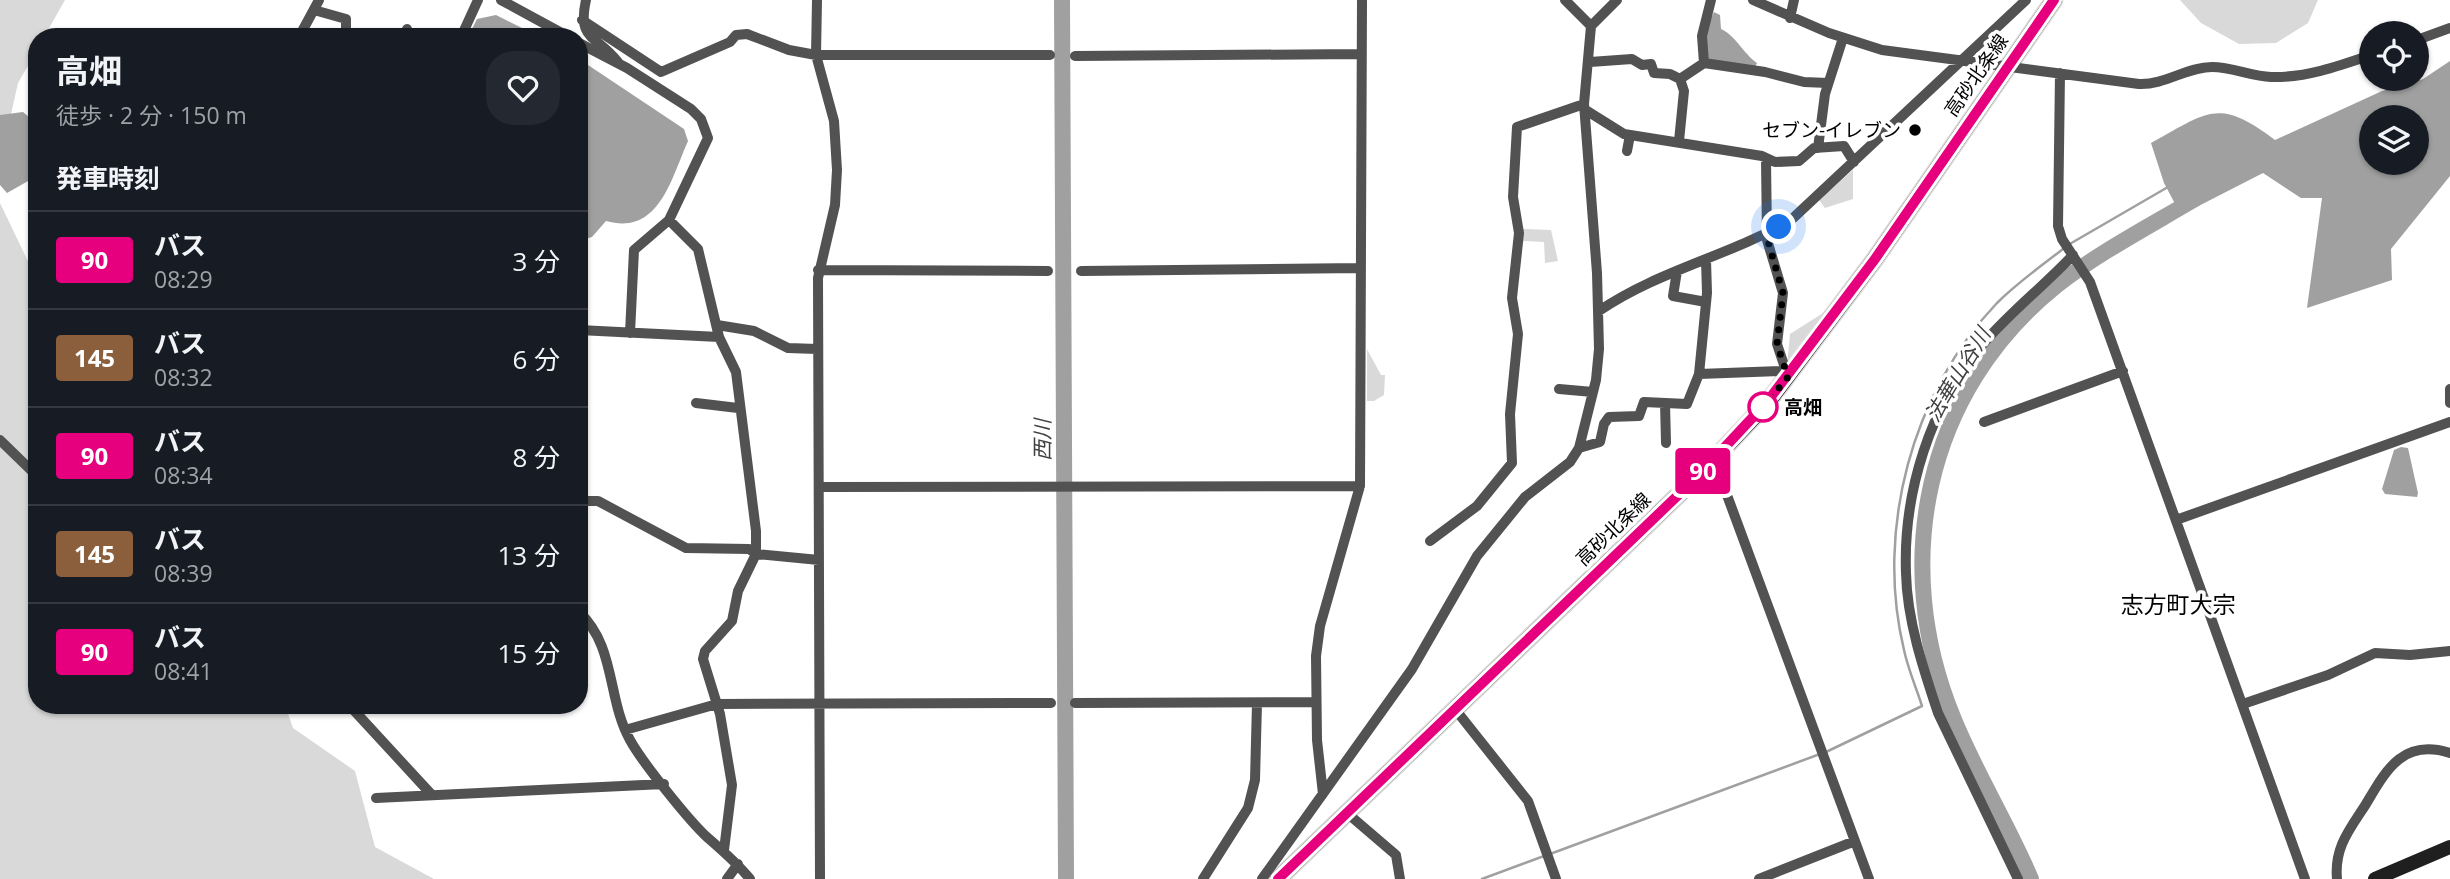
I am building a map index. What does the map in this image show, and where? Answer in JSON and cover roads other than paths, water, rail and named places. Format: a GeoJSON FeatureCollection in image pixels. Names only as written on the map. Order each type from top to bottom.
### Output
{"type":"FeatureCollection","features":[{"type":"Feature","properties":{"kind":"main road","name":"高砂北条線"},"geometry":{"type":"LineString","coordinates":[[1278,879],[1714,460],[1788,377],[1875,259],[2054,0]]}},
{"type":"Feature","properties":{"kind":"main road"},"geometry":{"type":"LineString","coordinates":[[2375,879],[2450,847]]}},
{"type":"Feature","properties":{"kind":"street"},"geometry":{"type":"LineString","coordinates":[[465,28],[478,0]]}},
{"type":"Feature","properties":{"kind":"street"},"geometry":{"type":"LineString","coordinates":[[500,0],[552,28]]}},
{"type":"Feature","properties":{"kind":"street"},"geometry":{"type":"LineString","coordinates":[[583,28],[582,20],[586,0]]}},
{"type":"Feature","properties":{"kind":"street"},"geometry":{"type":"LineString","coordinates":[[817,0],[816,55],[834,121],[837,170],[835,205],[818,270],[820,879]]}},
{"type":"Feature","properties":{"kind":"street"},"geometry":{"type":"LineString","coordinates":[[1323,794],[1315,702],[1320,626],[1331,598],[1360,486],[1362,0]]}},
{"type":"Feature","properties":{"kind":"street"},"geometry":{"type":"LineString","coordinates":[[1565,0],[1591,26]]}},
{"type":"Feature","properties":{"kind":"street"},"geometry":{"type":"LineString","coordinates":[[1262,879],[1412,669],[1477,556],[1525,497],[1570,463],[1579,448],[1593,392],[1599,349],[1584,106],[1590,62],[1591,26],[1617,0]]}},
{"type":"Feature","properties":{"kind":"street"},"geometry":{"type":"LineString","coordinates":[[1704,63],[1702,36],[1712,0]]}},
{"type":"Feature","properties":{"kind":"street"},"geometry":{"type":"LineString","coordinates":[[1753,0],[1790,18],[1882,50],[2149,85],[2210,67],[2270,77],[2289,76],[2326,70],[2359,59]]}},
{"type":"Feature","properties":{"kind":"street"},"geometry":{"type":"LineString","coordinates":[[1790,18],[1794,0]]}},
{"type":"Feature","properties":{"kind":"street"},"geometry":{"type":"LineString","coordinates":[[1598,312],[1627,292],[1766,234],[1791,220],[2026,0]]}},
{"type":"Feature","properties":{"kind":"street"},"geometry":{"type":"LineString","coordinates":[[304,28],[317,5],[346,19],[346,28]]}},
{"type":"Feature","properties":{"kind":"street"},"geometry":{"type":"LineString","coordinates":[[582,20],[661,72],[730,42],[736,35],[747,34],[789,50],[816,55],[1050,55]]}},
{"type":"Feature","properties":{"kind":"street"},"geometry":{"type":"LineString","coordinates":[[2429,36],[2450,28]]}},
{"type":"Feature","properties":{"kind":"street"},"geometry":{"type":"LineString","coordinates":[[588,35],[620,65]]}},
{"type":"Feature","properties":{"kind":"street"},"geometry":{"type":"LineString","coordinates":[[1818,148],[1828,83],[1843,38]]}},
{"type":"Feature","properties":{"kind":"street"},"geometry":{"type":"LineString","coordinates":[[588,48],[691,109],[706,128],[708,138],[701,158],[669,220],[634,250],[630,333]]}},
{"type":"Feature","properties":{"kind":"street"},"geometry":{"type":"LineString","coordinates":[[1075,56],[1361,54]]}},
{"type":"Feature","properties":{"kind":"street"},"geometry":{"type":"LineString","coordinates":[[1590,62],[1632,59],[1642,65],[1651,64],[1654,73],[1670,74],[1680,79],[1684,91],[1679,141]]}},
{"type":"Feature","properties":{"kind":"street"},"geometry":{"type":"LineString","coordinates":[[1680,79],[1704,63],[1765,72],[1804,82],[1828,83]]}},
{"type":"Feature","properties":{"kind":"street"},"geometry":{"type":"LineString","coordinates":[[2060,73],[2058,226],[2062,239],[2090,282],[2305,879]]}},
{"type":"Feature","properties":{"kind":"street"},"geometry":{"type":"LineString","coordinates":[[1430,541],[1477,506],[1512,463],[1510,414],[1518,334],[1512,298],[1519,233],[1513,197],[1517,127],[1584,106],[1630,135],[1679,141],[1766,159],[1799,162],[1818,148],[1844,146],[1854,162]]}},
{"type":"Feature","properties":{"kind":"street"},"geometry":{"type":"LineString","coordinates":[[1627,151],[1630,135]]}},
{"type":"Feature","properties":{"kind":"street"},"geometry":{"type":"LineString","coordinates":[[1766,159],[1766,234],[1783,293],[1777,344],[1788,377]]}},
{"type":"Feature","properties":{"kind":"street"},"geometry":{"type":"LineString","coordinates":[[669,220],[698,249],[719,337],[736,372],[738,408],[750,484],[756,554],[738,591],[732,621],[705,651],[704,666],[717,705],[732,785],[724,850]]}},
{"type":"Feature","properties":{"kind":"street"},"geometry":{"type":"LineString","coordinates":[[2018,879],[1938,713],[1929,686],[1912,620],[1906,575],[1906,535],[1925,448],[1942,404],[1980,347],[2071,252]]}},
{"type":"Feature","properties":{"kind":"street"},"geometry":{"type":"LineString","coordinates":[[1579,448],[1600,442],[1604,424],[1609,417],[1639,416],[1644,402],[1687,404],[1699,374],[1706,302],[1706,260]]}},
{"type":"Feature","properties":{"kind":"street"},"geometry":{"type":"LineString","coordinates":[[1082,271],[1361,268]]}},
{"type":"Feature","properties":{"kind":"street"},"geometry":{"type":"LineString","coordinates":[[818,270],[1048,271]]}},
{"type":"Feature","properties":{"kind":"street"},"geometry":{"type":"LineString","coordinates":[[1677,271],[1673,296],[1706,302]]}},
{"type":"Feature","properties":{"kind":"street"},"geometry":{"type":"LineString","coordinates":[[717,325],[754,331],[788,348],[817,349]]}},
{"type":"Feature","properties":{"kind":"street"},"geometry":{"type":"LineString","coordinates":[[588,331],[719,337]]}},
{"type":"Feature","properties":{"kind":"street"},"geometry":{"type":"LineString","coordinates":[[1699,374],[1781,371],[1788,377]]}},
{"type":"Feature","properties":{"kind":"street"},"geometry":{"type":"LineString","coordinates":[[1984,422],[2123,371]]}},
{"type":"Feature","properties":{"kind":"street"},"geometry":{"type":"LineString","coordinates":[[1559,389],[1593,392]]}},
{"type":"Feature","properties":{"kind":"street"},"geometry":{"type":"LineString","coordinates":[[2450,389],[2450,403]]}},
{"type":"Feature","properties":{"kind":"street"},"geometry":{"type":"LineString","coordinates":[[696,403],[738,408]]}},
{"type":"Feature","properties":{"kind":"street"},"geometry":{"type":"LineString","coordinates":[[1665,403],[1666,443]]}},
{"type":"Feature","properties":{"kind":"street"},"geometry":{"type":"LineString","coordinates":[[2176,520],[2450,422]]}},
{"type":"Feature","properties":{"kind":"street"},"geometry":{"type":"LineString","coordinates":[[0,440],[28,467]]}},
{"type":"Feature","properties":{"kind":"street"},"geometry":{"type":"LineString","coordinates":[[1714,460],[1869,879]]}},
{"type":"Feature","properties":{"kind":"street"},"geometry":{"type":"LineString","coordinates":[[819,487],[1360,486]]}},
{"type":"Feature","properties":{"kind":"street"},"geometry":{"type":"LineString","coordinates":[[588,501],[598,501],[686,548],[749,549],[756,554],[819,560]]}},
{"type":"Feature","properties":{"kind":"street"},"geometry":{"type":"LineString","coordinates":[[588,623],[600,638],[625,730],[636,750],[706,837],[724,850],[750,879]]}},
{"type":"Feature","properties":{"kind":"street"},"geometry":{"type":"LineString","coordinates":[[2243,704],[2328,675],[2375,653],[2410,655],[2450,651]]}},
{"type":"Feature","properties":{"kind":"street"},"geometry":{"type":"LineString","coordinates":[[625,730],[717,705],[1051,702]]}},
{"type":"Feature","properties":{"kind":"street"},"geometry":{"type":"LineString","coordinates":[[1075,703],[1315,702]]}},
{"type":"Feature","properties":{"kind":"street"},"geometry":{"type":"LineString","coordinates":[[1203,879],[1248,808],[1255,779],[1257,703]]}},
{"type":"Feature","properties":{"kind":"street"},"geometry":{"type":"LineString","coordinates":[[1455,709],[1528,801],[1556,879]]}},
{"type":"Feature","properties":{"kind":"street"},"geometry":{"type":"LineString","coordinates":[[357,714],[431,793]]}},
{"type":"Feature","properties":{"kind":"street"},"geometry":{"type":"LineString","coordinates":[[2337,879],[2338,854],[2344,834],[2390,765],[2407,754],[2420,751],[2450,753]]}},
{"type":"Feature","properties":{"kind":"street"},"geometry":{"type":"LineString","coordinates":[[376,798],[431,793],[664,784]]}},
{"type":"Feature","properties":{"kind":"street"},"geometry":{"type":"LineString","coordinates":[[1347,813],[1396,855],[1400,879]]}},
{"type":"Feature","properties":{"kind":"street"},"geometry":{"type":"LineString","coordinates":[[1759,879],[1854,841]]}},
{"type":"Feature","properties":{"kind":"street"},"geometry":{"type":"LineString","coordinates":[[727,879],[738,864]]}},
{"type":"Feature","properties":{"kind":"waterway","name":"西川"},"geometry":{"type":"LineString","coordinates":[[1062,0],[1066,879]]}},
{"type":"Feature","properties":{"kind":"waterway"},"geometry":{"type":"LineString","coordinates":[[2068,245],[2168,187]]}},
{"type":"Feature","properties":{"kind":"waterway","name":"法華山谷川"},"geometry":{"type":"LineString","coordinates":[[2031,879],[1953,717],[1934,659],[1924,600],[1923,541],[1931,484],[1949,429],[1975,377],[2011,329],[2072,274],[2195,199]]}},
{"type":"Feature","properties":{"kind":"waterway"},"geometry":{"type":"LineString","coordinates":[[1826,752],[1922,706],[1906,657],[1896,604],[1894,558],[1898,511],[1908,465],[1923,420],[1943,378],[1967,339],[1997,303],[2063,249]]}},
{"type":"Feature","properties":{"kind":"waterway"},"geometry":{"type":"LineString","coordinates":[[1550,854],[1820,754]]}},
{"type":"Feature","properties":{"kind":"waterway"},"geometry":{"type":"LineString","coordinates":[[1482,879],[1544,856]]}},
{"type":"Feature","properties":{"kind":"place","name":"セブン-イレブン"},"geometry":{"type":"Point","coordinates":[1915,130]}},
{"type":"Feature","properties":{"kind":"place","name":"高畑"},"geometry":{"type":"Point","coordinates":[1763,407]}},
{"type":"Feature","properties":{"kind":"district","name":"志方町大宗"},"geometry":{"type":"Point","coordinates":[2178,605]}}]}
